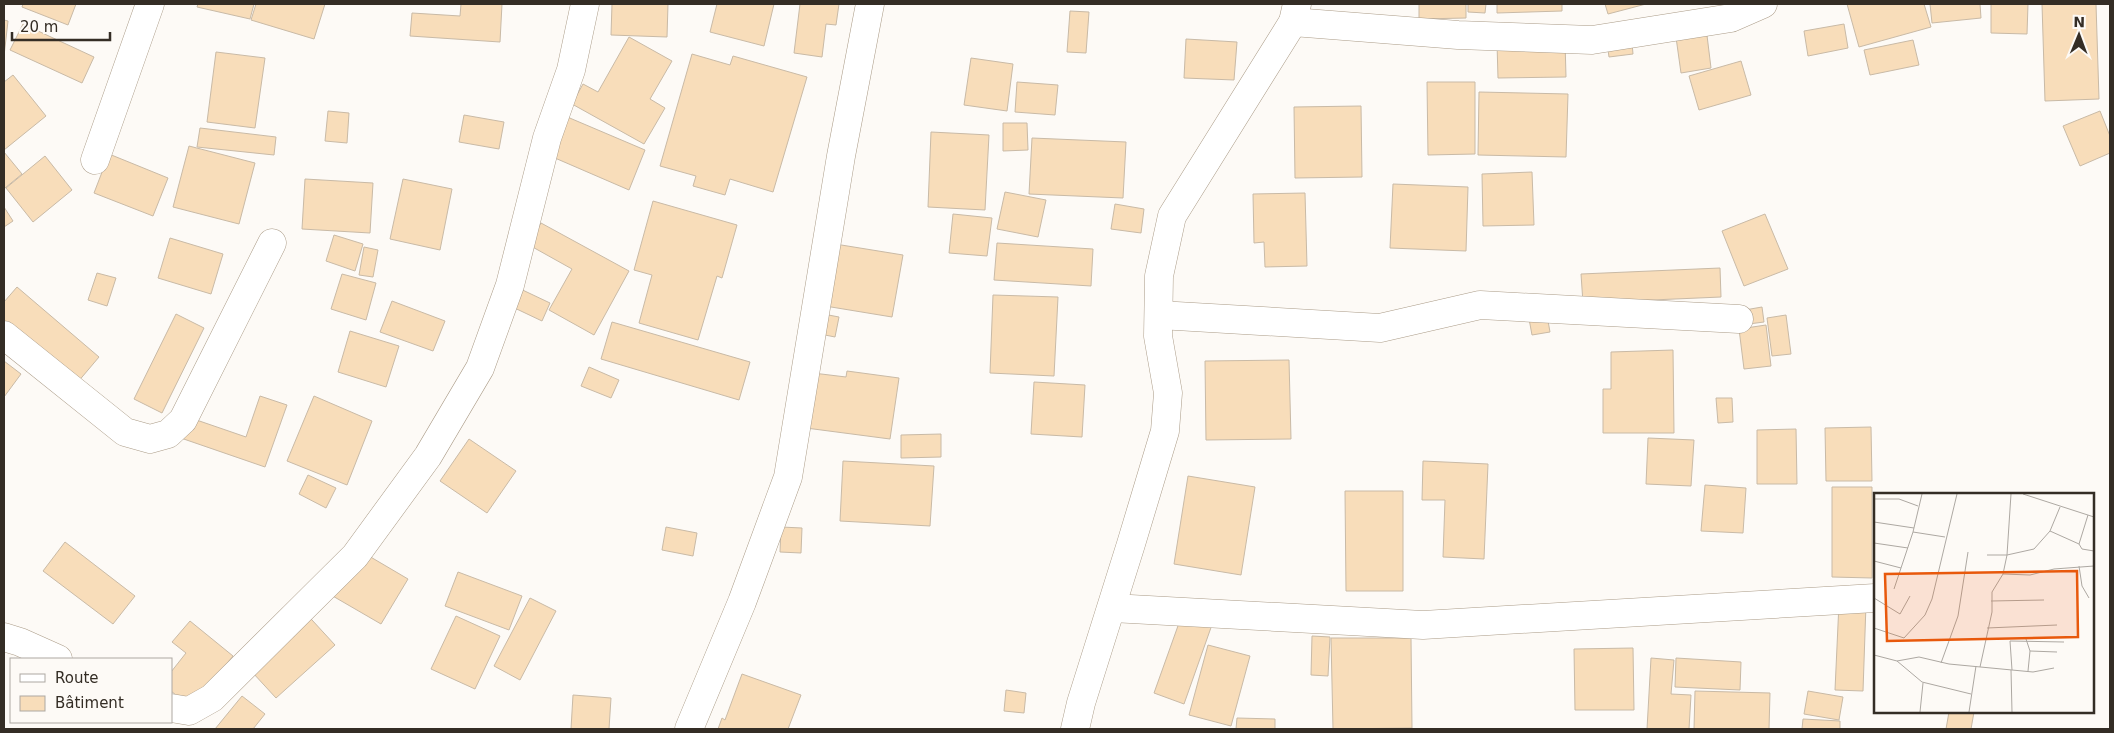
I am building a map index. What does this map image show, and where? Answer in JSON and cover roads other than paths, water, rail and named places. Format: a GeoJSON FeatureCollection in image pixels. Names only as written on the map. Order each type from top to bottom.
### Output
{"type":"FeatureCollection","features":[{"type":"Feature","properties":{"kind":"street"},"geometry":{"type":"LineString","coordinates":[[95,160],[150,4]]}},
{"type":"Feature","properties":{"kind":"street"},"geometry":{"type":"LineString","coordinates":[[172,708],[189,711],[212,698],[355,556],[433,448],[480,368],[510,285],[547,138],[571,70],[585,4]]}},
{"type":"Feature","properties":{"kind":"street"},"geometry":{"type":"LineString","coordinates":[[689,729],[742,602],[788,477],[841,156],[870,4]]}},
{"type":"Feature","properties":{"kind":"street"},"geometry":{"type":"LineString","coordinates":[[1075,729],[1081,703],[1112,608],[1166,422],[1168,393],[1158,336],[1159,276],[1172,216],[1295,13],[1458,35],[1592,40],[1730,18],[1763,4]]}},
{"type":"Feature","properties":{"kind":"street"},"geometry":{"type":"LineString","coordinates":[[4,335],[125,432],[150,439],[168,434],[183,420],[272,243]]}},
{"type":"Feature","properties":{"kind":"street"},"geometry":{"type":"LineString","coordinates":[[1159,315],[1380,328],[1480,305],[1739,319]]}},
{"type":"Feature","properties":{"kind":"street"},"geometry":{"type":"LineString","coordinates":[[1112,608],[1422,626],[1874,598]]}},
{"type":"Feature","properties":{"kind":"street"},"geometry":{"type":"LineString","coordinates":[[4,637],[56,658]]}}]}
